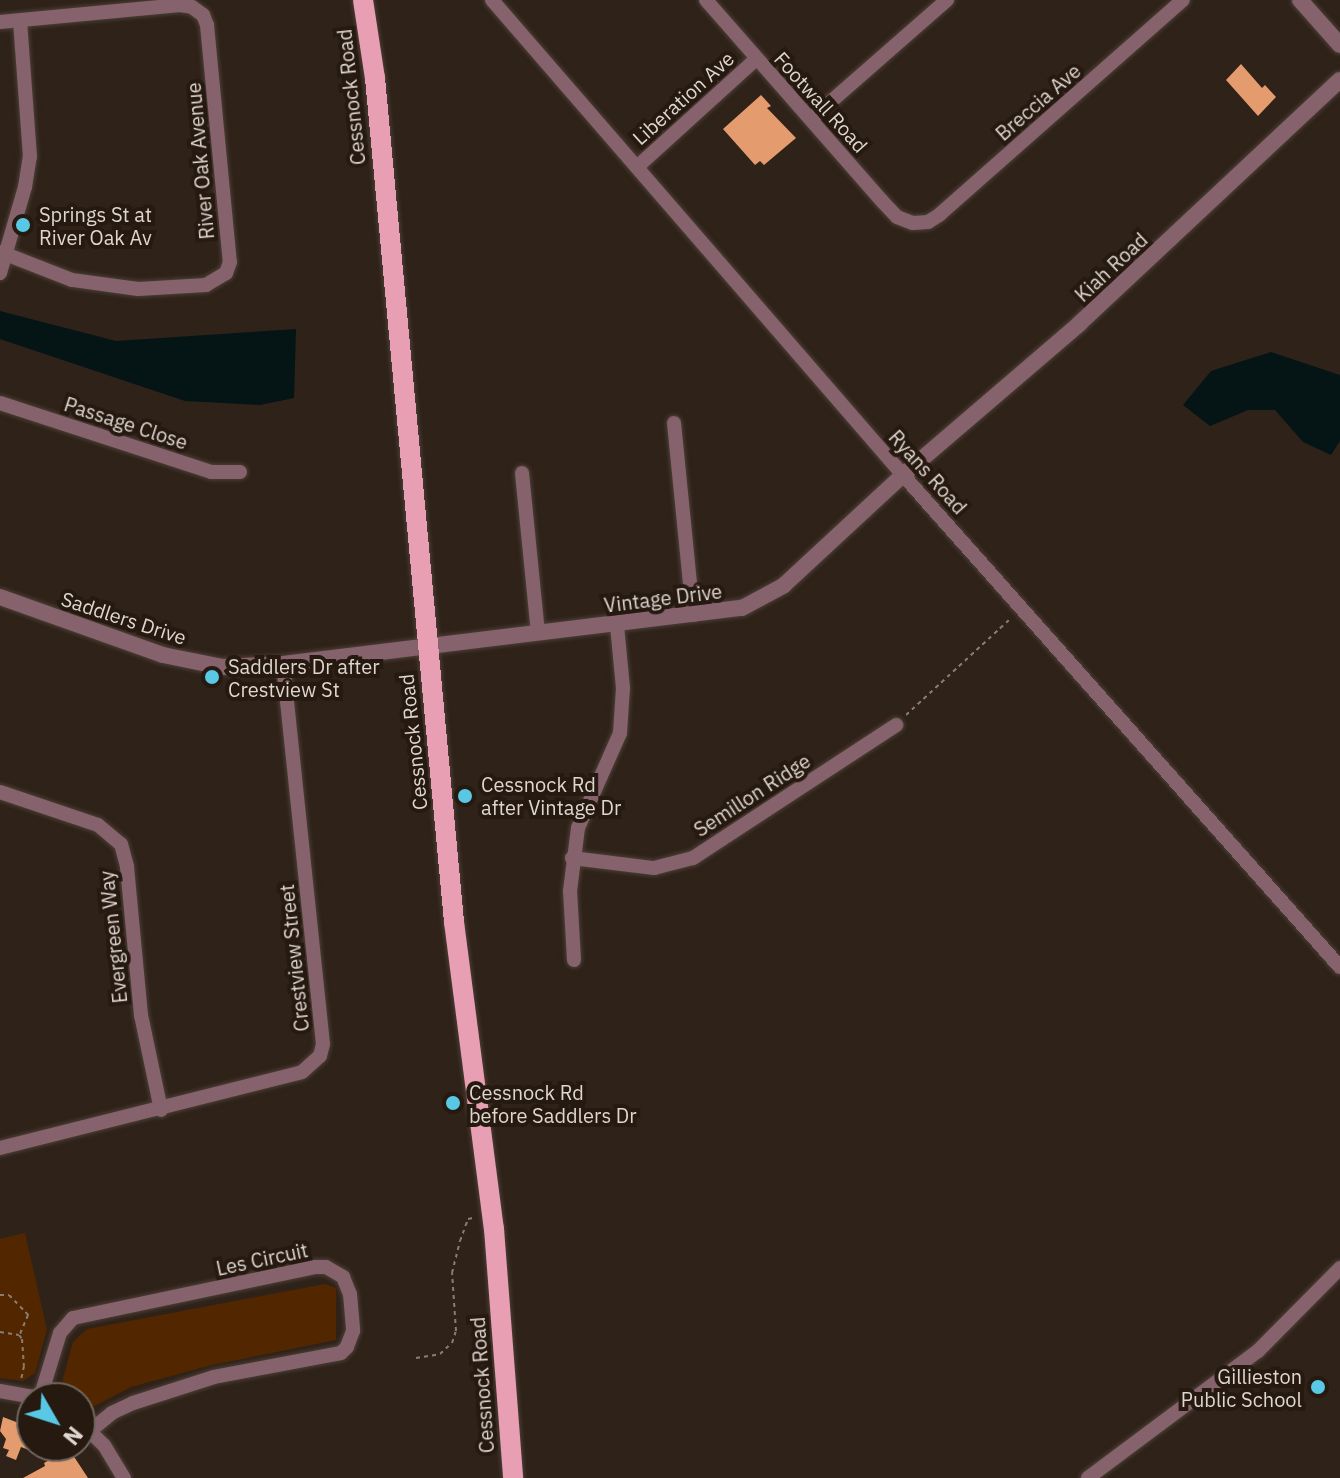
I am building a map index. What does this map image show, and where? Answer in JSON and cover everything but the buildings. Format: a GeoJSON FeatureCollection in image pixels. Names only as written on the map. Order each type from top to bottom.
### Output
{"type":"FeatureCollection","features":[{"type":"Feature","properties":{"kind":"main road","name":"Cessnock Road"},"geometry":{"type":"LineString","coordinates":[[363,0],[375,78],[467,1038],[495,1242],[513,1478]]}},
{"type":"Feature","properties":{"kind":"street","name":"Ryans Road"},"geometry":{"type":"LineString","coordinates":[[492,0],[903,475],[1340,967]]}},
{"type":"Feature","properties":{"kind":"street","name":"Footwall Road"},"geometry":{"type":"LineString","coordinates":[[706,0],[897,217],[913,223]]}},
{"type":"Feature","properties":{"kind":"street"},"geometry":{"type":"LineString","coordinates":[[811,119],[947,0]]}},
{"type":"Feature","properties":{"kind":"street","name":"Breccia Ave"},"geometry":{"type":"LineString","coordinates":[[913,223],[928,222],[939,215],[1183,0]]}},
{"type":"Feature","properties":{"kind":"street"},"geometry":{"type":"LineString","coordinates":[[1300,0],[1340,45]]}},
{"type":"Feature","properties":{"kind":"street","name":"River Oak Avenue"},"geometry":{"type":"LineString","coordinates":[[0,22],[180,5],[192,7],[203,15],[207,25],[230,262],[226,273],[206,285],[138,289],[72,280],[2,253]]}},
{"type":"Feature","properties":{"kind":"street"},"geometry":{"type":"LineString","coordinates":[[0,273],[2,253],[25,187],[30,157],[20,20]]}},
{"type":"Feature","properties":{"kind":"street","name":"Liberation Ave"},"geometry":{"type":"LineString","coordinates":[[637,167],[756,59]]}},
{"type":"Feature","properties":{"kind":"street","name":"Kiah Road"},"geometry":{"type":"LineString","coordinates":[[903,475],[1079,324],[1340,80]]}},
{"type":"Feature","properties":{"kind":"street","name":"Passage Close"},"geometry":{"type":"LineString","coordinates":[[0,403],[211,472],[240,472]]}},
{"type":"Feature","properties":{"kind":"street"},"geometry":{"type":"LineString","coordinates":[[674,423],[693,615]]}},
{"type":"Feature","properties":{"kind":"street"},"geometry":{"type":"LineString","coordinates":[[522,473],[538,632]]}},
{"type":"Feature","properties":{"kind":"street","name":"Vintage Drive"},"geometry":{"type":"LineString","coordinates":[[427,645],[617,626],[742,608],[783,586],[903,475]]}},
{"type":"Feature","properties":{"kind":"street","name":"Saddlers Drive"},"geometry":{"type":"LineString","coordinates":[[0,597],[163,655],[222,667],[283,664],[427,645]]}},
{"type":"Feature","properties":{"kind":"street"},"geometry":{"type":"LineString","coordinates":[[574,960],[570,891],[578,828],[620,733],[623,688],[617,626]]}},
{"type":"Feature","properties":{"kind":"street","name":"Crestview Street"},"geometry":{"type":"LineString","coordinates":[[0,1148],[161,1110],[302,1072],[315,1063],[322,1050],[283,664]]}},
{"type":"Feature","properties":{"kind":"street","name":"Semillon Ridge"},"geometry":{"type":"LineString","coordinates":[[572,858],[654,868],[693,858],[896,725]]}},
{"type":"Feature","properties":{"kind":"street","name":"Evergreen Way"},"geometry":{"type":"LineString","coordinates":[[0,792],[98,825],[121,844],[127,867],[141,1015],[161,1110]]}},
{"type":"Feature","properties":{"kind":"street","name":"Les Circuit"},"geometry":{"type":"LineString","coordinates":[[44,1382],[60,1333],[73,1318],[315,1267],[336,1271],[348,1285],[353,1331],[352,1339],[341,1353],[214,1377],[133,1403],[96,1421]]}},
{"type":"Feature","properties":{"kind":"street"},"geometry":{"type":"LineString","coordinates":[[1088,1478],[1258,1351],[1340,1268]]}},
{"type":"Feature","properties":{"kind":"street"},"geometry":{"type":"LineString","coordinates":[[96,1440],[124,1478]]}},
{"type":"Feature","properties":{"kind":"path"},"geometry":{"type":"LineString","coordinates":[[896,725],[1023,608]]}},
{"type":"Feature","properties":{"kind":"path"},"geometry":{"type":"LineString","coordinates":[[416,1358],[440,1354],[452,1343],[456,1331],[452,1273],[468,1219],[478,1216]]}},
{"type":"Feature","properties":{"kind":"path"},"geometry":{"type":"LineString","coordinates":[[0,1295],[9,1295],[28,1315],[27,1325],[19,1335]]}},
{"type":"Feature","properties":{"kind":"path"},"geometry":{"type":"LineString","coordinates":[[0,1332],[19,1335]]}},
{"type":"Feature","properties":{"kind":"path"},"geometry":{"type":"LineString","coordinates":[[11,1379],[22,1380],[24,1348],[19,1335]]}},
{"type":"Feature","properties":{"kind":"shaded area"},"geometry":{"type":"Polygon","coordinates":[[[0,311],[116,341],[296,329],[294,398],[260,405],[185,401],[0,339],[0,311]]]}},
{"type":"Feature","properties":{"kind":"shaded area"},"geometry":{"type":"Polygon","coordinates":[[[1271,352],[1340,375],[1340,441],[1331,455],[1303,442],[1275,410],[1248,410],[1210,426],[1183,405],[1211,371],[1271,352]]]}},
{"type":"Feature","properties":{"kind":"shaded area"},"geometry":{"type":"Polygon","coordinates":[[[25,1233],[47,1330],[35,1373],[23,1381],[0,1378],[0,1239],[25,1233]]]}},
{"type":"Feature","properties":{"kind":"shaded area"},"geometry":{"type":"Polygon","coordinates":[[[325,1284],[336,1288],[336,1340],[212,1365],[131,1387],[96,1405],[96,1382],[62,1382],[73,1342],[87,1329],[325,1284]]]}},
{"type":"Feature","properties":{"kind":"place","name":"Springs St at River Oak Av"},"geometry":{"type":"Point","coordinates":[23,225]}},
{"type":"Feature","properties":{"kind":"place","name":"Saddlers Dr after Crestview St"},"geometry":{"type":"Point","coordinates":[212,677]}},
{"type":"Feature","properties":{"kind":"place","name":"Cessnock Rd after Vintage Dr"},"geometry":{"type":"Point","coordinates":[465,796]}},
{"type":"Feature","properties":{"kind":"place","name":"Cessnock Rd before Saddlers Dr"},"geometry":{"type":"Point","coordinates":[453,1103]}},
{"type":"Feature","properties":{"kind":"place","name":"Gillieston Public School"},"geometry":{"type":"Point","coordinates":[1318,1387]}}]}
